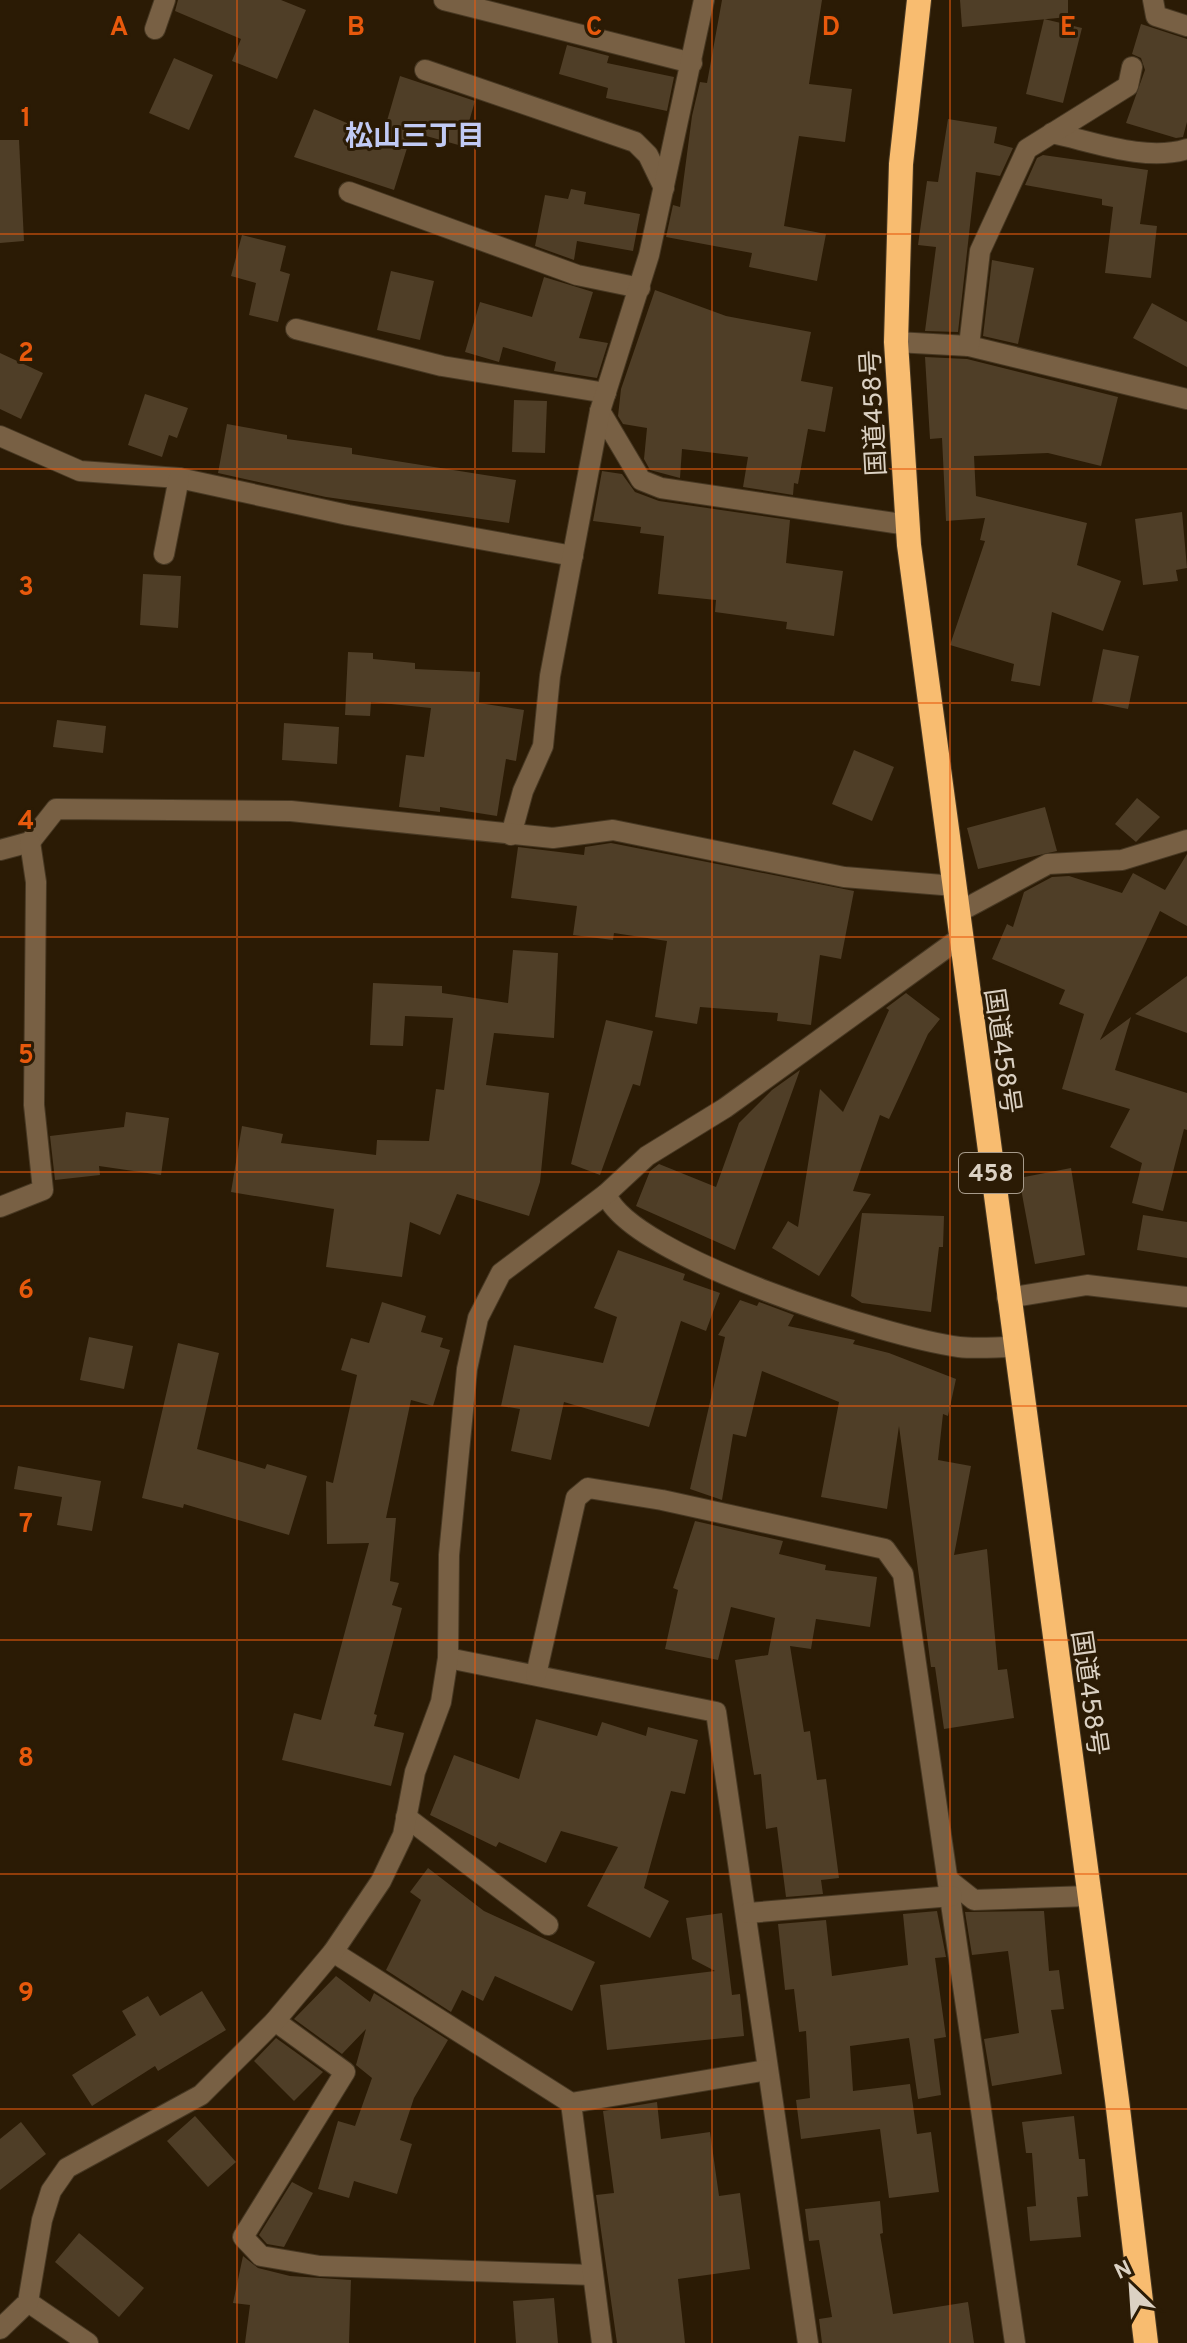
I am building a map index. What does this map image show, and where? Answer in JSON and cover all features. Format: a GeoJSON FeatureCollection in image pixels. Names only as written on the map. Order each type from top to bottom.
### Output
{"type":"FeatureCollection","features":[{"type":"Feature","properties":{"kind":"highway","name":"国道458号"},"geometry":{"type":"LineString","coordinates":[[919,0],[901,164],[896,342],[908,525],[1146,2343]]}},
{"type":"Feature","properties":{"kind":"lane"},"geometry":{"type":"LineString","coordinates":[[155,29],[165,0]]}},
{"type":"Feature","properties":{"kind":"lane"},"geometry":{"type":"LineString","coordinates":[[444,0],[692,63]]}},
{"type":"Feature","properties":{"kind":"lane"},"geometry":{"type":"LineString","coordinates":[[511,835],[523,791],[543,746],[550,676],[603,402],[640,288],[704,0]]}},
{"type":"Feature","properties":{"kind":"lane"},"geometry":{"type":"LineString","coordinates":[[1153,0],[1156,16],[1187,26]]}},
{"type":"Feature","properties":{"kind":"lane"},"geometry":{"type":"LineString","coordinates":[[969,346],[980,251],[1027,149],[1128,86],[1132,67]]}},
{"type":"Feature","properties":{"kind":"lane"},"geometry":{"type":"LineString","coordinates":[[425,70],[635,142],[648,155],[664,188]]}},
{"type":"Feature","properties":{"kind":"lane"},"geometry":{"type":"LineString","coordinates":[[1052,133],[1147,153],[1174,153],[1187,149]]}},
{"type":"Feature","properties":{"kind":"lane"},"geometry":{"type":"LineString","coordinates":[[349,192],[577,275],[640,288]]}},
{"type":"Feature","properties":{"kind":"lane"},"geometry":{"type":"LineString","coordinates":[[296,329],[603,402]]}},
{"type":"Feature","properties":{"kind":"lane"},"geometry":{"type":"LineString","coordinates":[[896,342],[969,346],[1187,399]]}},
{"type":"Feature","properties":{"kind":"lane"},"geometry":{"type":"LineString","coordinates":[[603,402],[641,480],[661,488],[908,525]]}},
{"type":"Feature","properties":{"kind":"lane"},"geometry":{"type":"LineString","coordinates":[[0,436],[80,471],[179,478],[348,515],[573,556]]}},
{"type":"Feature","properties":{"kind":"lane"},"geometry":{"type":"LineString","coordinates":[[164,554],[179,478]]}},
{"type":"Feature","properties":{"kind":"lane"},"geometry":{"type":"LineString","coordinates":[[0,850],[30,842],[56,809],[291,811],[553,838],[613,830],[844,877],[955,886]]}},
{"type":"Feature","properties":{"kind":"lane"},"geometry":{"type":"LineString","coordinates":[[957,913],[1048,864],[1122,860],[1187,840]]}},
{"type":"Feature","properties":{"kind":"lane"},"geometry":{"type":"LineString","coordinates":[[0,1207],[43,1190],[34,1105],[36,882],[30,842]]}},
{"type":"Feature","properties":{"kind":"lane"},"geometry":{"type":"LineString","coordinates":[[0,2329],[28,2302],[42,2220],[51,2191],[67,2168],[201,2095],[275,2021],[333,1952],[381,1881],[403,1835],[415,1772],[441,1702],[448,1658],[449,1555],[467,1369],[478,1318],[501,1273],[606,1194],[647,1156],[725,1108],[960,938]]}},
{"type":"Feature","properties":{"kind":"lane"},"geometry":{"type":"LineString","coordinates":[[606,1194],[611,1209],[664,1245],[755,1288],[849,1319],[959,1347],[1014,1347]]}},
{"type":"Feature","properties":{"kind":"lane"},"geometry":{"type":"LineString","coordinates":[[1007,1298],[1087,1285],[1187,1297]]}},
{"type":"Feature","properties":{"kind":"lane"},"geometry":{"type":"LineString","coordinates":[[536,1675],[576,1498],[588,1488],[662,1500],[885,1549],[903,1574],[1015,2343]]}},
{"type":"Feature","properties":{"kind":"lane"},"geometry":{"type":"LineString","coordinates":[[448,1658],[716,1712],[748,1913],[767,2070],[808,2343]]}},
{"type":"Feature","properties":{"kind":"lane"},"geometry":{"type":"LineString","coordinates":[[406,1817],[548,1925]]}},
{"type":"Feature","properties":{"kind":"lane"},"geometry":{"type":"LineString","coordinates":[[748,1913],[951,1888],[974,1900],[1089,1896]]}},
{"type":"Feature","properties":{"kind":"lane"},"geometry":{"type":"LineString","coordinates":[[333,1952],[571,2103],[767,2070]]}},
{"type":"Feature","properties":{"kind":"lane"},"geometry":{"type":"LineString","coordinates":[[275,2021],[345,2072],[243,2237],[261,2256],[320,2266],[593,2275]]}},
{"type":"Feature","properties":{"kind":"lane"},"geometry":{"type":"LineString","coordinates":[[571,2103],[602,2343]]}},
{"type":"Feature","properties":{"kind":"lane"},"geometry":{"type":"LineString","coordinates":[[28,2302],[88,2343]]}},
{"type":"Feature","properties":{"kind":"building"},"geometry":{"type":"Polygon","coordinates":[[[178,0],[281,0],[306,10],[277,79],[232,61],[241,39],[175,11],[178,0]]]}},
{"type":"Feature","properties":{"kind":"building"},"geometry":{"type":"Polygon","coordinates":[[[722,0],[822,0],[809,84],[852,89],[845,142],[799,136],[784,226],[826,234],[817,281],[749,267],[752,253],[666,237],[673,205],[680,207],[692,116],[700,82],[707,83],[722,0]]]}},
{"type":"Feature","properties":{"kind":"building"},"geometry":{"type":"Polygon","coordinates":[[[960,0],[1068,0],[1068,17],[962,27],[960,0]]]}},
{"type":"Feature","properties":{"kind":"building"},"geometry":{"type":"Polygon","coordinates":[[[1044,19],[1082,28],[1063,103],[1026,94],[1044,19]]]}},
{"type":"Feature","properties":{"kind":"building"},"geometry":{"type":"Polygon","coordinates":[[[1141,24],[1187,39],[1187,122],[1183,137],[1176,138],[1126,123],[1145,70],[1141,58],[1132,54],[1141,24]]]}},
{"type":"Feature","properties":{"kind":"building"},"geometry":{"type":"Polygon","coordinates":[[[567,45],[609,56],[607,63],[674,77],[667,111],[606,98],[608,88],[559,74],[567,45]]]}},
{"type":"Feature","properties":{"kind":"building"},"geometry":{"type":"Polygon","coordinates":[[[174,58],[213,75],[189,130],[149,113],[174,58]]]}},
{"type":"Feature","properties":{"kind":"building"},"geometry":{"type":"Polygon","coordinates":[[[400,76],[475,101],[462,146],[412,132],[394,190],[294,157],[314,109],[382,138],[400,76]]]}},
{"type":"Feature","properties":{"kind":"building"},"geometry":{"type":"Polygon","coordinates":[[[948,119],[997,127],[994,143],[1013,148],[1000,176],[976,172],[958,332],[925,331],[936,247],[918,245],[927,181],[938,182],[948,119]]]}},
{"type":"Feature","properties":{"kind":"building"},"geometry":{"type":"Polygon","coordinates":[[[0,140],[19,140],[24,241],[0,243],[0,140]]]}},
{"type":"Feature","properties":{"kind":"building"},"geometry":{"type":"Polygon","coordinates":[[[1043,155],[1148,170],[1140,224],[1157,226],[1151,278],[1105,273],[1113,207],[1102,205],[1102,199],[1025,185],[1037,158],[1043,155]]]}},
{"type":"Feature","properties":{"kind":"building"},"geometry":{"type":"Polygon","coordinates":[[[571,189],[586,192],[584,204],[640,214],[633,251],[577,241],[574,260],[535,246],[545,195],[568,199],[571,189]]]}},
{"type":"Feature","properties":{"kind":"building"},"geometry":{"type":"Polygon","coordinates":[[[242,235],[286,246],[280,271],[290,274],[278,322],[249,315],[256,283],[231,276],[242,235]]]}},
{"type":"Feature","properties":{"kind":"building"},"geometry":{"type":"Polygon","coordinates":[[[992,260],[1034,268],[1018,344],[983,336],[992,260]]]}},
{"type":"Feature","properties":{"kind":"building"},"geometry":{"type":"Polygon","coordinates":[[[391,271],[434,281],[420,340],[377,330],[391,271]]]}},
{"type":"Feature","properties":{"kind":"building"},"geometry":{"type":"Polygon","coordinates":[[[544,277],[593,292],[579,338],[608,343],[597,378],[554,371],[556,362],[503,347],[499,362],[465,352],[480,302],[532,317],[544,277]]]}},
{"type":"Feature","properties":{"kind":"building"},"geometry":{"type":"Polygon","coordinates":[[[655,290],[726,316],[811,332],[801,381],[833,387],[825,432],[808,429],[798,484],[794,483],[793,495],[743,487],[748,457],[682,449],[680,478],[650,470],[644,459],[647,428],[623,424],[618,416],[621,389],[655,290]]]}},
{"type":"Feature","properties":{"kind":"building"},"geometry":{"type":"Polygon","coordinates":[[[1152,303],[1187,322],[1187,367],[1133,338],[1152,303]]]}},
{"type":"Feature","properties":{"kind":"building"},"geometry":{"type":"Polygon","coordinates":[[[0,353],[43,373],[21,419],[0,409],[0,353]]]}},
{"type":"Feature","properties":{"kind":"building"},"geometry":{"type":"Polygon","coordinates":[[[925,357],[967,359],[1118,397],[1101,466],[1048,453],[974,456],[976,496],[1087,523],[1077,565],[1121,581],[1103,631],[1052,612],[1040,686],[1011,681],[1014,664],[950,645],[985,541],[980,540],[985,518],[946,521],[942,438],[930,439],[925,357]]]}},
{"type":"Feature","properties":{"kind":"building"},"geometry":{"type":"Polygon","coordinates":[[[145,394],[188,408],[177,438],[169,435],[162,457],[128,445],[145,394]]]}},
{"type":"Feature","properties":{"kind":"building"},"geometry":{"type":"Polygon","coordinates":[[[514,400],[547,401],[545,453],[512,452],[514,400]]]}},
{"type":"Feature","properties":{"kind":"building"},"geometry":{"type":"Polygon","coordinates":[[[227,424],[287,435],[287,439],[352,448],[352,454],[516,480],[509,523],[326,497],[218,473],[227,424]]]}},
{"type":"Feature","properties":{"kind":"building"},"geometry":{"type":"Polygon","coordinates":[[[602,471],[622,474],[635,492],[659,501],[790,520],[786,563],[843,571],[834,636],[786,629],[787,622],[715,612],[716,600],[658,594],[664,536],[640,533],[641,527],[593,521],[602,471]]]}},
{"type":"Feature","properties":{"kind":"building"},"geometry":{"type":"Polygon","coordinates":[[[1182,512],[1187,568],[1176,570],[1178,581],[1143,585],[1135,519],[1182,512]]]}},
{"type":"Feature","properties":{"kind":"building"},"geometry":{"type":"Polygon","coordinates":[[[143,574],[181,576],[178,628],[140,625],[143,574]]]}},
{"type":"Feature","properties":{"kind":"building"},"geometry":{"type":"Polygon","coordinates":[[[1103,649],[1139,656],[1128,709],[1092,702],[1103,649]]]}},
{"type":"Feature","properties":{"kind":"building"},"geometry":{"type":"Polygon","coordinates":[[[348,652],[373,653],[373,659],[415,663],[415,669],[480,672],[479,703],[524,710],[516,761],[506,759],[497,816],[440,807],[440,812],[399,807],[406,755],[424,757],[431,708],[371,702],[370,716],[345,715],[348,652]]]}},
{"type":"Feature","properties":{"kind":"building"},"geometry":{"type":"Polygon","coordinates":[[[57,720],[106,726],[103,753],[53,747],[57,720]]]}},
{"type":"Feature","properties":{"kind":"building"},"geometry":{"type":"Polygon","coordinates":[[[284,723],[339,727],[337,764],[282,760],[284,723]]]}},
{"type":"Feature","properties":{"kind":"building"},"geometry":{"type":"Polygon","coordinates":[[[854,750],[894,767],[872,821],[832,804],[854,750]]]}},
{"type":"Feature","properties":{"kind":"building"},"geometry":{"type":"Polygon","coordinates":[[[1137,798],[1160,817],[1136,842],[1115,824],[1137,798]]]}},
{"type":"Feature","properties":{"kind":"building"},"geometry":{"type":"Polygon","coordinates":[[[1045,807],[1057,851],[978,869],[967,828],[1045,807]]]}},
{"type":"Feature","properties":{"kind":"building"},"geometry":{"type":"Polygon","coordinates":[[[611,843],[854,891],[841,959],[820,955],[811,1025],[777,1021],[778,1013],[700,1007],[697,1024],[655,1017],[667,941],[614,933],[613,940],[573,935],[577,906],[511,898],[518,847],[584,855],[585,847],[611,843]]]}},
{"type":"Feature","properties":{"kind":"building"},"geometry":{"type":"Polygon","coordinates":[[[1187,854],[1187,926],[1160,911],[1100,1040],[1131,1017],[1115,1070],[1187,1093],[1187,1130],[1184,1129],[1163,1211],[1132,1203],[1142,1163],[1110,1147],[1130,1109],[1062,1089],[1084,1014],[1059,1004],[1065,990],[992,959],[1007,924],[1013,927],[1024,892],[1052,877],[1069,876],[1122,893],[1133,873],[1165,890],[1187,854]]]}},
{"type":"Feature","properties":{"kind":"building"},"geometry":{"type":"Polygon","coordinates":[[[513,950],[558,953],[554,1038],[494,1033],[486,1085],[549,1093],[540,1182],[529,1216],[457,1194],[440,1235],[410,1222],[402,1277],[326,1267],[334,1209],[231,1192],[242,1126],[283,1134],[281,1143],[376,1155],[377,1140],[429,1141],[436,1089],[444,1090],[453,1018],[405,1016],[403,1046],[370,1045],[373,983],[442,986],[442,993],[508,1003],[513,950]]]}},
{"type":"Feature","properties":{"kind":"building"},"geometry":{"type":"Polygon","coordinates":[[[1187,976],[1187,1033],[1135,1014],[1187,976]]]}},
{"type":"Feature","properties":{"kind":"building"},"geometry":{"type":"Polygon","coordinates":[[[906,993],[940,1019],[928,1034],[889,1119],[880,1115],[853,1191],[871,1194],[819,1276],[772,1248],[788,1221],[798,1227],[820,1089],[843,1112],[889,1010],[886,1008],[906,993]]]}},
{"type":"Feature","properties":{"kind":"building"},"geometry":{"type":"Polygon","coordinates":[[[606,1020],[653,1031],[640,1086],[633,1084],[600,1175],[571,1164],[606,1020]]]}},
{"type":"Feature","properties":{"kind":"building"},"geometry":{"type":"Polygon","coordinates":[[[800,1070],[735,1250],[636,1206],[650,1171],[659,1164],[716,1187],[739,1123],[772,1090],[800,1070]]]}},
{"type":"Feature","properties":{"kind":"building"},"geometry":{"type":"Polygon","coordinates":[[[126,1112],[169,1118],[161,1175],[99,1166],[100,1175],[55,1180],[50,1136],[124,1127],[126,1112]]]}},
{"type":"Feature","properties":{"kind":"building"},"geometry":{"type":"Polygon","coordinates":[[[1071,1168],[1085,1255],[1035,1264],[1019,1178],[1071,1168]]]}},
{"type":"Feature","properties":{"kind":"building"},"geometry":{"type":"Polygon","coordinates":[[[862,1213],[944,1216],[943,1247],[939,1247],[931,1312],[862,1303],[851,1296],[862,1213]]]}},
{"type":"Feature","properties":{"kind":"building"},"geometry":{"type":"Polygon","coordinates":[[[1143,1215],[1187,1222],[1187,1258],[1137,1250],[1143,1215]]]}},
{"type":"Feature","properties":{"kind":"building"},"geometry":{"type":"Polygon","coordinates":[[[618,1250],[685,1274],[683,1280],[720,1293],[706,1331],[681,1321],[649,1427],[564,1402],[551,1460],[511,1451],[520,1409],[501,1406],[514,1345],[603,1363],[617,1317],[594,1308],[618,1250]]]}},
{"type":"Feature","properties":{"kind":"building"},"geometry":{"type":"Polygon","coordinates":[[[740,1300],[757,1306],[759,1302],[794,1315],[788,1326],[855,1340],[853,1344],[889,1353],[956,1379],[948,1416],[943,1414],[938,1460],[971,1466],[954,1555],[987,1549],[998,1670],[1007,1669],[1014,1718],[944,1729],[935,1667],[931,1667],[899,1426],[887,1509],[821,1497],[839,1402],[762,1371],[746,1437],[733,1434],[722,1500],[690,1489],[725,1337],[718,1335],[740,1300]]]}},
{"type":"Feature","properties":{"kind":"building"},"geometry":{"type":"Polygon","coordinates":[[[382,1302],[426,1316],[421,1332],[443,1338],[440,1347],[450,1350],[433,1406],[411,1400],[386,1518],[396,1518],[390,1581],[399,1583],[392,1605],[402,1608],[374,1714],[377,1715],[374,1726],[404,1733],[391,1786],[282,1760],[294,1713],[321,1720],[369,1543],[327,1544],[326,1481],[333,1483],[357,1375],[341,1370],[351,1338],[369,1343],[382,1302]]]}},
{"type":"Feature","properties":{"kind":"building"},"geometry":{"type":"Polygon","coordinates":[[[89,1337],[133,1346],[124,1389],[80,1380],[89,1337]]]}},
{"type":"Feature","properties":{"kind":"building"},"geometry":{"type":"Polygon","coordinates":[[[178,1343],[219,1353],[197,1449],[265,1469],[267,1464],[307,1476],[289,1535],[184,1504],[183,1508],[142,1498],[178,1343]]]}},
{"type":"Feature","properties":{"kind":"building"},"geometry":{"type":"Polygon","coordinates":[[[18,1466],[101,1481],[92,1531],[57,1525],[62,1497],[14,1489],[18,1466]]]}},
{"type":"Feature","properties":{"kind":"building"},"geometry":{"type":"Polygon","coordinates":[[[695,1521],[783,1541],[779,1554],[826,1565],[825,1570],[877,1577],[870,1627],[816,1619],[811,1649],[790,1646],[804,1732],[810,1731],[817,1780],[826,1779],[839,1878],[821,1880],[823,1894],[786,1897],[777,1827],[766,1829],[761,1774],[754,1775],[735,1660],[768,1655],[775,1618],[731,1607],[718,1660],[665,1649],[678,1590],[673,1588],[695,1521]]]}},
{"type":"Feature","properties":{"kind":"building"},"geometry":{"type":"Polygon","coordinates":[[[536,1719],[597,1736],[602,1722],[646,1736],[648,1727],[698,1740],[685,1794],[671,1791],[644,1888],[669,1901],[650,1938],[587,1906],[618,1847],[561,1831],[546,1863],[499,1842],[496,1847],[430,1815],[454,1755],[519,1779],[536,1719]]]}},
{"type":"Feature","properties":{"kind":"building"},"geometry":{"type":"Polygon","coordinates":[[[428,1868],[484,1911],[595,1962],[572,2011],[495,1976],[483,2001],[462,1990],[451,2012],[386,1970],[421,1900],[410,1892],[428,1868]]]}},
{"type":"Feature","properties":{"kind":"building"},"geometry":{"type":"Polygon","coordinates":[[[937,1911],[946,1957],[935,1958],[946,2037],[934,2039],[941,2095],[918,2099],[909,2038],[850,2046],[853,2091],[910,2084],[917,2134],[931,2132],[939,2192],[889,2198],[880,2129],[801,2139],[796,2100],[810,2098],[806,2031],[799,2032],[794,1989],[785,1990],[778,1924],[826,1920],[832,1976],[908,1965],[903,1914],[937,1911]]]}},
{"type":"Feature","properties":{"kind":"building"},"geometry":{"type":"Polygon","coordinates":[[[1044,1911],[1049,1971],[1059,1970],[1064,2009],[1051,2010],[1062,2074],[992,2086],[984,2039],[1019,2033],[1008,1951],[972,1955],[965,1912],[1044,1911]]]}},
{"type":"Feature","properties":{"kind":"building"},"geometry":{"type":"Polygon","coordinates":[[[722,1913],[732,1995],[740,1994],[744,2036],[607,2050],[600,1985],[715,1971],[692,1959],[686,1918],[722,1913]]]}},
{"type":"Feature","properties":{"kind":"building"},"geometry":{"type":"Polygon","coordinates":[[[336,1976],[370,2002],[374,1993],[448,2040],[414,2098],[400,2140],[412,2144],[397,2194],[354,2181],[349,2198],[318,2189],[338,2121],[355,2126],[372,2078],[356,2065],[366,2029],[342,2054],[294,2019],[336,1976]]]}},
{"type":"Feature","properties":{"kind":"building"},"geometry":{"type":"Polygon","coordinates":[[[202,1991],[226,2030],[158,2071],[155,2066],[92,2106],[72,2075],[136,2035],[122,2011],[148,1996],[160,2016],[202,1991]]]}},
{"type":"Feature","properties":{"kind":"building"},"geometry":{"type":"Polygon","coordinates":[[[276,2038],[323,2072],[294,2101],[254,2061],[276,2038]]]}},
{"type":"Feature","properties":{"kind":"building"},"geometry":{"type":"Polygon","coordinates":[[[657,2102],[661,2139],[710,2132],[719,2196],[740,2193],[750,2269],[678,2279],[685,2343],[617,2343],[596,2195],[614,2193],[603,2111],[657,2102]]]}},
{"type":"Feature","properties":{"kind":"building"},"geometry":{"type":"Polygon","coordinates":[[[195,2116],[236,2162],[208,2187],[167,2141],[195,2116]]]}},
{"type":"Feature","properties":{"kind":"building"},"geometry":{"type":"Polygon","coordinates":[[[1074,2116],[1079,2159],[1085,2159],[1088,2196],[1077,2197],[1081,2237],[1030,2241],[1027,2207],[1036,2206],[1032,2153],[1026,2153],[1022,2122],[1074,2116]]]}},
{"type":"Feature","properties":{"kind":"building"},"geometry":{"type":"Polygon","coordinates":[[[21,2122],[46,2154],[0,2190],[0,2139],[21,2122]]]}},
{"type":"Feature","properties":{"kind":"building"},"geometry":{"type":"Polygon","coordinates":[[[292,2182],[313,2193],[284,2247],[267,2244],[259,2235],[292,2182]]]}},
{"type":"Feature","properties":{"kind":"building"},"geometry":{"type":"Polygon","coordinates":[[[880,2201],[883,2233],[880,2234],[893,2314],[968,2302],[974,2343],[822,2343],[819,2319],[832,2317],[819,2240],[809,2241],[805,2209],[880,2201]]]}},
{"type":"Feature","properties":{"kind":"building"},"geometry":{"type":"Polygon","coordinates":[[[79,2233],[144,2288],[119,2317],[55,2262],[79,2233]]]}},
{"type":"Feature","properties":{"kind":"building"},"geometry":{"type":"Polygon","coordinates":[[[243,2256],[258,2268],[290,2276],[351,2280],[349,2343],[245,2343],[250,2305],[233,2303],[243,2256]]]}},
{"type":"Feature","properties":{"kind":"building"},"geometry":{"type":"Polygon","coordinates":[[[554,2298],[558,2343],[516,2343],[513,2301],[554,2298]]]}},
{"type":"Feature","properties":{"kind":"district","name":"松山三丁目"},"geometry":{"type":"Point","coordinates":[415,135]}}]}
